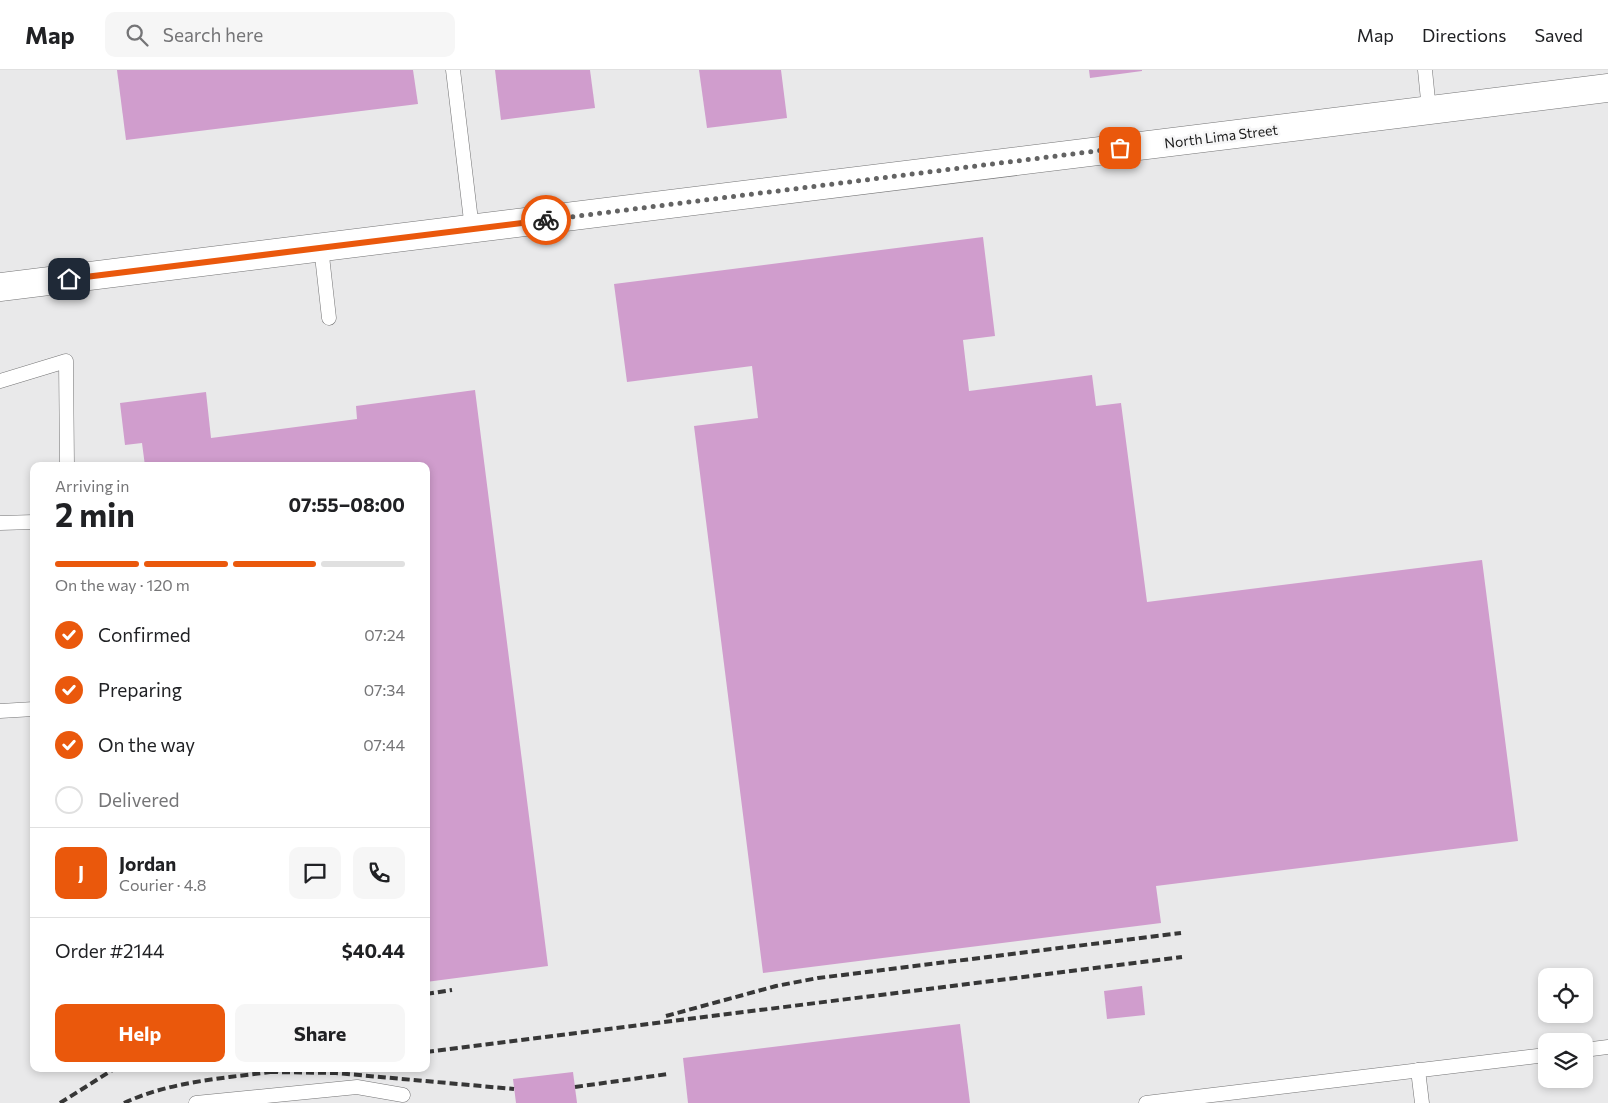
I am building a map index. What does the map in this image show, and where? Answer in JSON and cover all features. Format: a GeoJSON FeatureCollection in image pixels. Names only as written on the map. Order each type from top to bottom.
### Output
{"type":"FeatureCollection","features":[{"type":"Feature","properties":{"kind":"street","name":"North Lima Street"},"geometry":{"type":"LineString","coordinates":[[0,287],[1608,88]]}},
{"type":"Feature","properties":{"kind":"lane"},"geometry":{"type":"LineString","coordinates":[[453,70],[472,229]]}},
{"type":"Feature","properties":{"kind":"lane"},"geometry":{"type":"LineString","coordinates":[[1425,70],[1429,110]]}},
{"type":"Feature","properties":{"kind":"lane"},"geometry":{"type":"LineString","coordinates":[[321,247],[328,318]]}},
{"type":"Feature","properties":{"kind":"lane"},"geometry":{"type":"LineString","coordinates":[[0,381],[66,362],[68,462]]}},
{"type":"Feature","properties":{"kind":"lane"},"geometry":{"type":"LineString","coordinates":[[0,523],[30,522]]}},
{"type":"Feature","properties":{"kind":"lane"},"geometry":{"type":"LineString","coordinates":[[0,711],[30,709]]}},
{"type":"Feature","properties":{"kind":"lane"},"geometry":{"type":"LineString","coordinates":[[1593,1049],[1608,1047]]}},
{"type":"Feature","properties":{"kind":"lane"},"geometry":{"type":"LineString","coordinates":[[1146,1103],[1538,1056]]}},
{"type":"Feature","properties":{"kind":"lane"},"geometry":{"type":"LineString","coordinates":[[1418,1070],[1422,1103]]}},
{"type":"Feature","properties":{"kind":"lane"},"geometry":{"type":"LineString","coordinates":[[196,1103],[357,1087],[403,1095]]}},
{"type":"Feature","properties":{"kind":"building"},"geometry":{"type":"Polygon","coordinates":[[[117,70],[413,70],[418,104],[126,140],[117,70]]]}},
{"type":"Feature","properties":{"kind":"building"},"geometry":{"type":"Polygon","coordinates":[[[495,70],[590,70],[595,108],[501,120],[495,70]]]}},
{"type":"Feature","properties":{"kind":"building"},"geometry":{"type":"Polygon","coordinates":[[[699,70],[781,70],[787,118],[707,128],[699,70]]]}},
{"type":"Feature","properties":{"kind":"building"},"geometry":{"type":"Polygon","coordinates":[[[1089,70],[1142,70],[1142,71],[1090,78],[1089,70]]]}},
{"type":"Feature","properties":{"kind":"building"},"geometry":{"type":"Polygon","coordinates":[[[983,237],[995,336],[963,340],[969,391],[1092,375],[1096,406],[1121,403],[1147,602],[1482,560],[1518,841],[1156,886],[1161,923],[763,973],[694,426],[758,418],[752,366],[627,382],[614,284],[983,237]]]}},
{"type":"Feature","properties":{"kind":"building"},"geometry":{"type":"Polygon","coordinates":[[[475,390],[548,966],[430,981],[430,462],[144,462],[142,443],[125,445],[120,403],[206,392],[211,438],[357,419],[356,406],[475,390]]]}},
{"type":"Feature","properties":{"kind":"building"},"geometry":{"type":"Polygon","coordinates":[[[1142,986],[1145,1015],[1107,1019],[1104,991],[1142,986]]]}},
{"type":"Feature","properties":{"kind":"building"},"geometry":{"type":"Polygon","coordinates":[[[960,1024],[970,1103],[688,1103],[683,1058],[960,1024]]]}},
{"type":"Feature","properties":{"kind":"building"},"geometry":{"type":"Polygon","coordinates":[[[573,1072],[577,1103],[516,1103],[513,1079],[573,1072]]]}},
{"type":"Feature","properties":{"kind":"railway"},"geometry":{"type":"LineString","coordinates":[[666,1016],[776,986],[818,978],[1181,933]]}},
{"type":"Feature","properties":{"kind":"railway"},"geometry":{"type":"LineString","coordinates":[[430,1051],[1182,957]]}},
{"type":"Feature","properties":{"kind":"railway"},"geometry":{"type":"LineString","coordinates":[[430,993],[452,990]]}},
{"type":"Feature","properties":{"kind":"railway"},"geometry":{"type":"LineString","coordinates":[[60,1103],[109,1072]]}},
{"type":"Feature","properties":{"kind":"railway"},"geometry":{"type":"LineString","coordinates":[[270,1072],[336,1073],[514,1089]]}},
{"type":"Feature","properties":{"kind":"railway"},"geometry":{"type":"LineString","coordinates":[[124,1103],[180,1085],[270,1072]]}},
{"type":"Feature","properties":{"kind":"railway"},"geometry":{"type":"LineString","coordinates":[[575,1087],[668,1074]]}},
{"type":"Feature","properties":{"kind":"way so far"},"geometry":{"type":"LineString","coordinates":[[546,220],[1120,148]]}},
{"type":"Feature","properties":{"kind":"route"},"geometry":{"type":"LineString","coordinates":[[69,279],[546,220]]}}]}
